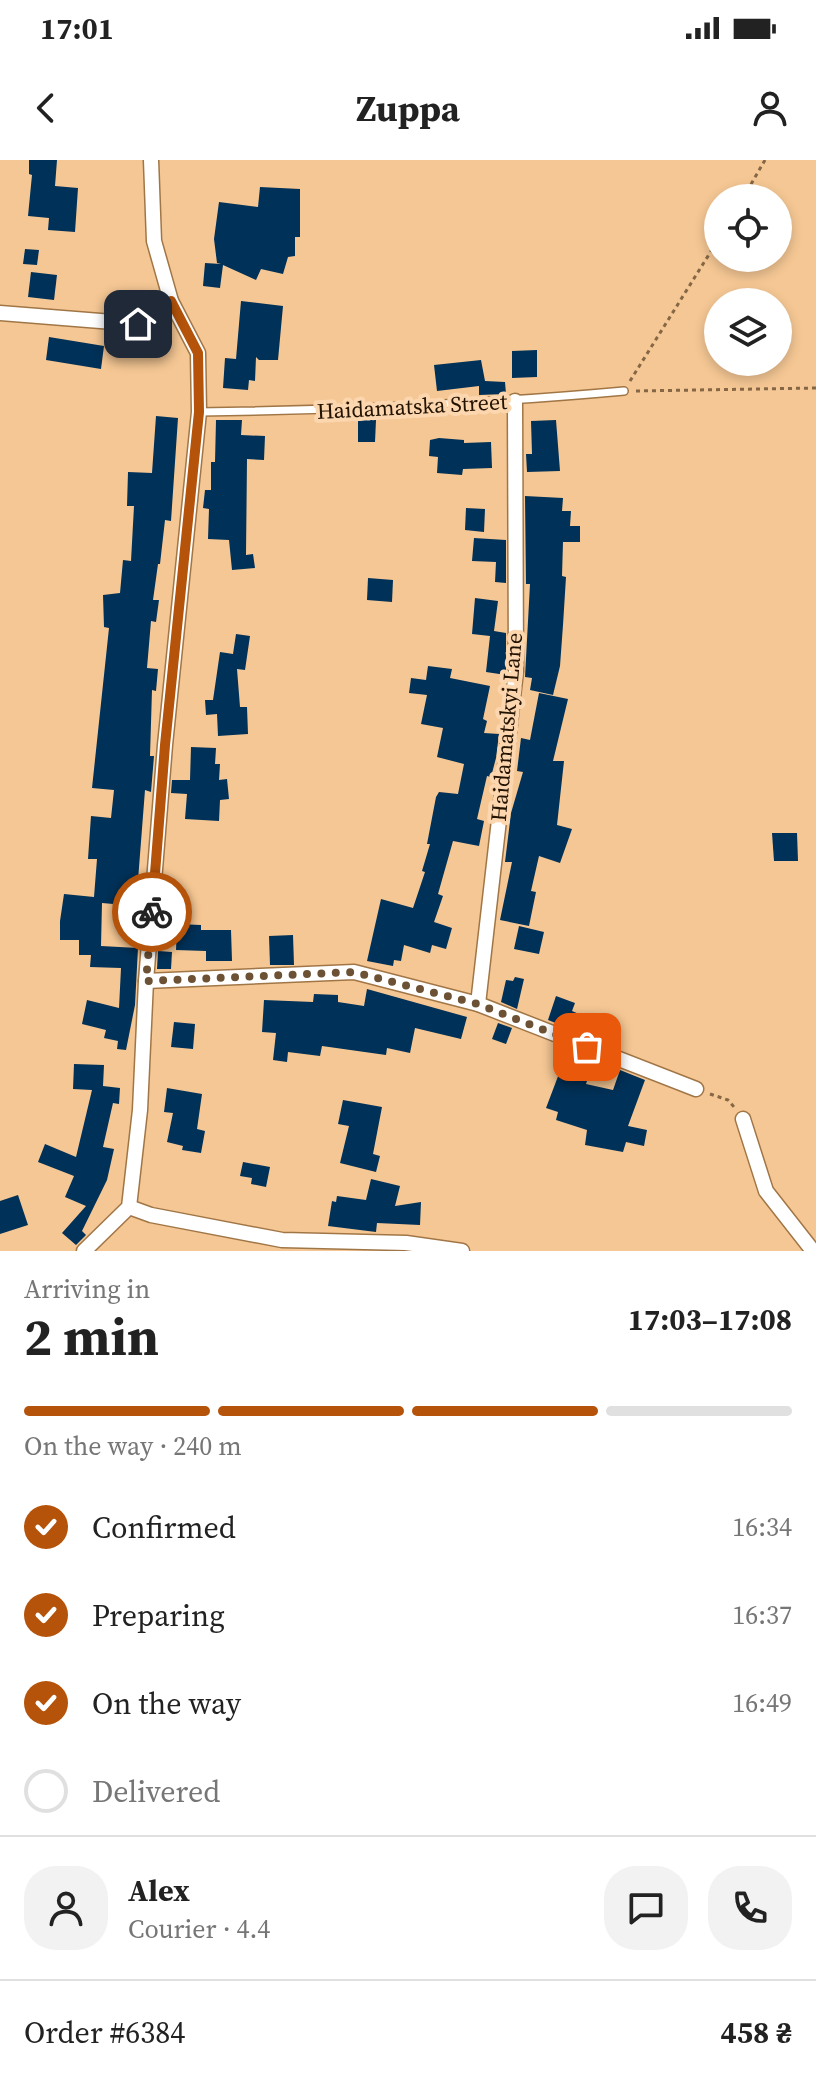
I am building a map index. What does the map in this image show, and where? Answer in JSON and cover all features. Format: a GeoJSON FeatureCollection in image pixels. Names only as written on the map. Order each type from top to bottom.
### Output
{"type":"FeatureCollection","features":[{"type":"Feature","properties":{"kind":"street"},"geometry":{"type":"LineString","coordinates":[[84,1251],[129,1207],[140,1110],[146,981],[165,745],[199,412],[198,353],[171,301],[154,241],[151,160]]}},
{"type":"Feature","properties":{"kind":"street"},"geometry":{"type":"LineString","coordinates":[[0,313],[138,324],[157,316],[171,301]]}},
{"type":"Feature","properties":{"kind":"street","name":"Haidamatskyi Lane"},"geometry":{"type":"LineString","coordinates":[[478,1004],[516,671],[515,401]]}},
{"type":"Feature","properties":{"kind":"street"},"geometry":{"type":"LineString","coordinates":[[146,981],[354,972],[478,1004],[696,1089]]}},
{"type":"Feature","properties":{"kind":"street"},"geometry":{"type":"LineString","coordinates":[[743,1119],[766,1191],[813,1251]]}},
{"type":"Feature","properties":{"kind":"street"},"geometry":{"type":"LineString","coordinates":[[129,1207],[280,1246],[406,1243],[462,1251]]}},
{"type":"Feature","properties":{"kind":"lane","name":"Haidamatska Street"},"geometry":{"type":"LineString","coordinates":[[199,412],[339,410],[515,401],[624,391]]}},
{"type":"Feature","properties":{"kind":"path"},"geometry":{"type":"LineString","coordinates":[[751,184],[765,160]]}},
{"type":"Feature","properties":{"kind":"path"},"geometry":{"type":"LineString","coordinates":[[624,391],[704,262]]}},
{"type":"Feature","properties":{"kind":"path"},"geometry":{"type":"LineString","coordinates":[[624,391],[816,388]]}},
{"type":"Feature","properties":{"kind":"path"},"geometry":{"type":"LineString","coordinates":[[696,1089],[728,1100],[743,1119]]}},
{"type":"Feature","properties":{"kind":"building"},"geometry":{"type":"Polygon","coordinates":[[[29,160],[57,160],[55,186],[78,188],[75,232],[48,230],[49,218],[28,216],[32,175],[29,174],[29,160]]]}},
{"type":"Feature","properties":{"kind":"building"},"geometry":{"type":"Polygon","coordinates":[[[260,187],[300,189],[300,237],[295,237],[295,256],[288,257],[283,274],[261,269],[256,280],[223,265],[220,288],[203,286],[205,263],[221,264],[217,263],[214,239],[219,202],[258,207],[260,187]]]}},
{"type":"Feature","properties":{"kind":"building"},"geometry":{"type":"Polygon","coordinates":[[[25,249],[39,250],[37,265],[23,264],[25,249]]]}},
{"type":"Feature","properties":{"kind":"building"},"geometry":{"type":"Polygon","coordinates":[[[31,272],[57,275],[54,300],[28,297],[31,272]]]}},
{"type":"Feature","properties":{"kind":"building"},"geometry":{"type":"Polygon","coordinates":[[[241,301],[283,306],[278,360],[259,360],[256,357],[255,381],[249,380],[248,390],[223,388],[225,358],[236,359],[241,301]]]}},
{"type":"Feature","properties":{"kind":"building"},"geometry":{"type":"Polygon","coordinates":[[[49,337],[104,346],[101,369],[46,360],[49,337]]]}},
{"type":"Feature","properties":{"kind":"building"},"geometry":{"type":"Polygon","coordinates":[[[537,350],[537,377],[512,378],[512,351],[537,350]]]}},
{"type":"Feature","properties":{"kind":"building"},"geometry":{"type":"Polygon","coordinates":[[[481,360],[485,381],[505,382],[506,394],[479,395],[479,386],[437,391],[434,365],[481,360]]]}},
{"type":"Feature","properties":{"kind":"building"},"geometry":{"type":"Polygon","coordinates":[[[156,416],[178,418],[171,521],[165,520],[153,600],[159,600],[156,622],[151,621],[147,668],[158,669],[156,691],[152,690],[150,756],[154,756],[151,792],[145,790],[136,906],[102,903],[101,946],[138,948],[135,1005],[126,1050],[117,1049],[118,1041],[104,1038],[106,1030],[82,1024],[87,1000],[119,1008],[121,968],[90,967],[91,955],[79,955],[79,940],[60,940],[60,921],[64,894],[94,897],[97,859],[88,859],[91,816],[111,818],[114,790],[92,788],[109,628],[104,627],[103,595],[120,593],[123,560],[131,561],[134,506],[127,506],[128,472],[152,473],[156,416]]]}},
{"type":"Feature","properties":{"kind":"building"},"geometry":{"type":"Polygon","coordinates":[[[358,419],[376,420],[375,442],[358,442],[358,419]]]}},
{"type":"Feature","properties":{"kind":"building"},"geometry":{"type":"Polygon","coordinates":[[[216,420],[242,420],[241,435],[265,436],[264,460],[247,459],[246,555],[253,554],[255,568],[232,570],[229,540],[208,539],[209,509],[203,508],[205,490],[211,490],[216,420]]]}},
{"type":"Feature","properties":{"kind":"building"},"geometry":{"type":"Polygon","coordinates":[[[556,420],[560,471],[527,472],[526,454],[532,454],[531,421],[556,420]]]}},
{"type":"Feature","properties":{"kind":"building"},"geometry":{"type":"Polygon","coordinates":[[[430,440],[464,440],[464,443],[491,442],[492,468],[463,469],[462,475],[437,473],[438,457],[429,456],[430,440]]]}},
{"type":"Feature","properties":{"kind":"building"},"geometry":{"type":"Polygon","coordinates":[[[525,496],[563,498],[562,511],[571,511],[570,526],[580,526],[580,542],[563,542],[562,576],[566,577],[563,625],[560,666],[553,695],[530,690],[532,678],[525,677],[530,584],[526,584],[525,496]]]}},
{"type":"Feature","properties":{"kind":"building"},"geometry":{"type":"Polygon","coordinates":[[[466,508],[485,509],[484,532],[465,530],[466,508]]]}},
{"type":"Feature","properties":{"kind":"building"},"geometry":{"type":"Polygon","coordinates":[[[474,538],[506,540],[506,583],[495,582],[496,562],[472,561],[474,538]]]}},
{"type":"Feature","properties":{"kind":"building"},"geometry":{"type":"Polygon","coordinates":[[[368,578],[393,580],[392,602],[367,600],[368,578]]]}},
{"type":"Feature","properties":{"kind":"building"},"geometry":{"type":"Polygon","coordinates":[[[475,598],[498,601],[494,631],[506,633],[506,675],[486,672],[490,636],[472,634],[475,598]]]}},
{"type":"Feature","properties":{"kind":"building"},"geometry":{"type":"Polygon","coordinates":[[[236,634],[250,636],[245,670],[237,669],[240,707],[247,707],[248,734],[218,736],[217,714],[206,715],[205,700],[213,700],[220,652],[233,654],[236,634]]]}},
{"type":"Feature","properties":{"kind":"building"},"geometry":{"type":"Polygon","coordinates":[[[428,666],[452,669],[450,678],[490,686],[483,719],[487,721],[484,733],[499,734],[496,758],[491,777],[487,776],[477,819],[484,821],[479,846],[453,841],[438,894],[443,896],[434,922],[452,928],[446,949],[432,945],[430,953],[404,945],[401,961],[394,960],[393,966],[367,961],[381,899],[413,908],[425,872],[422,871],[430,844],[427,844],[436,797],[439,792],[458,794],[464,764],[437,757],[443,728],[421,724],[427,695],[409,693],[411,678],[426,680],[428,666]]]}},
{"type":"Feature","properties":{"kind":"building"},"geometry":{"type":"Polygon","coordinates":[[[539,693],[568,699],[553,761],[564,761],[557,825],[572,829],[560,863],[539,856],[531,891],[536,892],[529,926],[500,920],[512,862],[505,862],[511,813],[523,772],[517,771],[521,738],[530,740],[539,693]]]}},
{"type":"Feature","properties":{"kind":"building"},"geometry":{"type":"Polygon","coordinates":[[[191,747],[216,748],[215,764],[220,764],[219,780],[227,779],[229,799],[220,800],[219,821],[185,819],[187,794],[171,793],[172,780],[190,780],[191,747]]]}},
{"type":"Feature","properties":{"kind":"building"},"geometry":{"type":"Polygon","coordinates":[[[772,833],[797,833],[798,861],[774,861],[772,833]]]}},
{"type":"Feature","properties":{"kind":"building"},"geometry":{"type":"Polygon","coordinates":[[[177,924],[201,925],[201,930],[231,930],[232,961],[206,961],[206,951],[176,950],[177,924]]]}},
{"type":"Feature","properties":{"kind":"building"},"geometry":{"type":"Polygon","coordinates":[[[519,926],[544,932],[539,954],[514,949],[519,926]]]}},
{"type":"Feature","properties":{"kind":"building"},"geometry":{"type":"Polygon","coordinates":[[[293,935],[294,965],[270,965],[269,936],[293,935]]]}},
{"type":"Feature","properties":{"kind":"building"},"geometry":{"type":"Polygon","coordinates":[[[158,951],[172,952],[171,969],[157,969],[158,951]]]}},
{"type":"Feature","properties":{"kind":"building"},"geometry":{"type":"Polygon","coordinates":[[[515,977],[524,979],[517,1009],[501,1002],[506,980],[513,981],[515,977]]]}},
{"type":"Feature","properties":{"kind":"building"},"geometry":{"type":"Polygon","coordinates":[[[367,989],[467,1017],[461,1039],[415,1028],[410,1053],[387,1048],[386,1055],[322,1046],[320,1056],[288,1052],[287,1062],[273,1060],[276,1033],[262,1032],[264,1000],[313,1002],[314,994],[338,995],[338,1002],[364,1006],[367,989]]]}},
{"type":"Feature","properties":{"kind":"building"},"geometry":{"type":"Polygon","coordinates":[[[556,996],[575,1003],[572,1011],[607,1026],[602,1041],[548,1020],[556,996]]]}},
{"type":"Feature","properties":{"kind":"building"},"geometry":{"type":"Polygon","coordinates":[[[174,1022],[195,1024],[193,1049],[171,1047],[174,1022]]]}},
{"type":"Feature","properties":{"kind":"building"},"geometry":{"type":"Polygon","coordinates":[[[498,1023],[512,1028],[506,1044],[492,1039],[498,1023]]]}},
{"type":"Feature","properties":{"kind":"building"},"geometry":{"type":"Polygon","coordinates":[[[568,1050],[594,1060],[586,1084],[613,1090],[620,1070],[645,1080],[628,1126],[647,1130],[644,1146],[626,1142],[623,1152],[585,1145],[587,1130],[556,1120],[558,1112],[546,1108],[568,1050]]]}},
{"type":"Feature","properties":{"kind":"building"},"geometry":{"type":"Polygon","coordinates":[[[74,1064],[104,1065],[103,1086],[120,1088],[119,1104],[113,1103],[103,1147],[114,1149],[107,1180],[82,1231],[86,1235],[76,1245],[62,1233],[86,1206],[65,1197],[74,1176],[38,1162],[45,1144],[76,1157],[92,1090],[73,1089],[74,1064]]]}},
{"type":"Feature","properties":{"kind":"building"},"geometry":{"type":"Polygon","coordinates":[[[167,1088],[202,1094],[197,1129],[205,1131],[201,1153],[182,1150],[183,1146],[167,1142],[173,1113],[164,1112],[167,1088]]]}},
{"type":"Feature","properties":{"kind":"building"},"geometry":{"type":"Polygon","coordinates":[[[343,1100],[382,1107],[373,1154],[380,1156],[376,1172],[340,1163],[349,1126],[338,1124],[343,1100]]]}},
{"type":"Feature","properties":{"kind":"building"},"geometry":{"type":"Polygon","coordinates":[[[243,1162],[270,1167],[266,1187],[251,1184],[252,1178],[240,1176],[243,1162]]]}},
{"type":"Feature","properties":{"kind":"building"},"geometry":{"type":"Polygon","coordinates":[[[371,1179],[400,1186],[395,1206],[421,1202],[420,1225],[377,1223],[376,1232],[328,1226],[332,1201],[336,1202],[337,1196],[366,1200],[371,1179]]]}},
{"type":"Feature","properties":{"kind":"building"},"geometry":{"type":"Polygon","coordinates":[[[18,1195],[28,1225],[0,1234],[0,1201],[18,1195]]]}},
{"type":"Feature","properties":{"kind":"way so far"},"geometry":{"type":"LineString","coordinates":[[152,912],[146,981],[354,972],[478,1004],[587,1047]]}},
{"type":"Feature","properties":{"kind":"route"},"geometry":{"type":"LineString","coordinates":[[138,324],[157,316],[171,301],[198,353],[199,412],[165,745],[152,912]]}}]}
